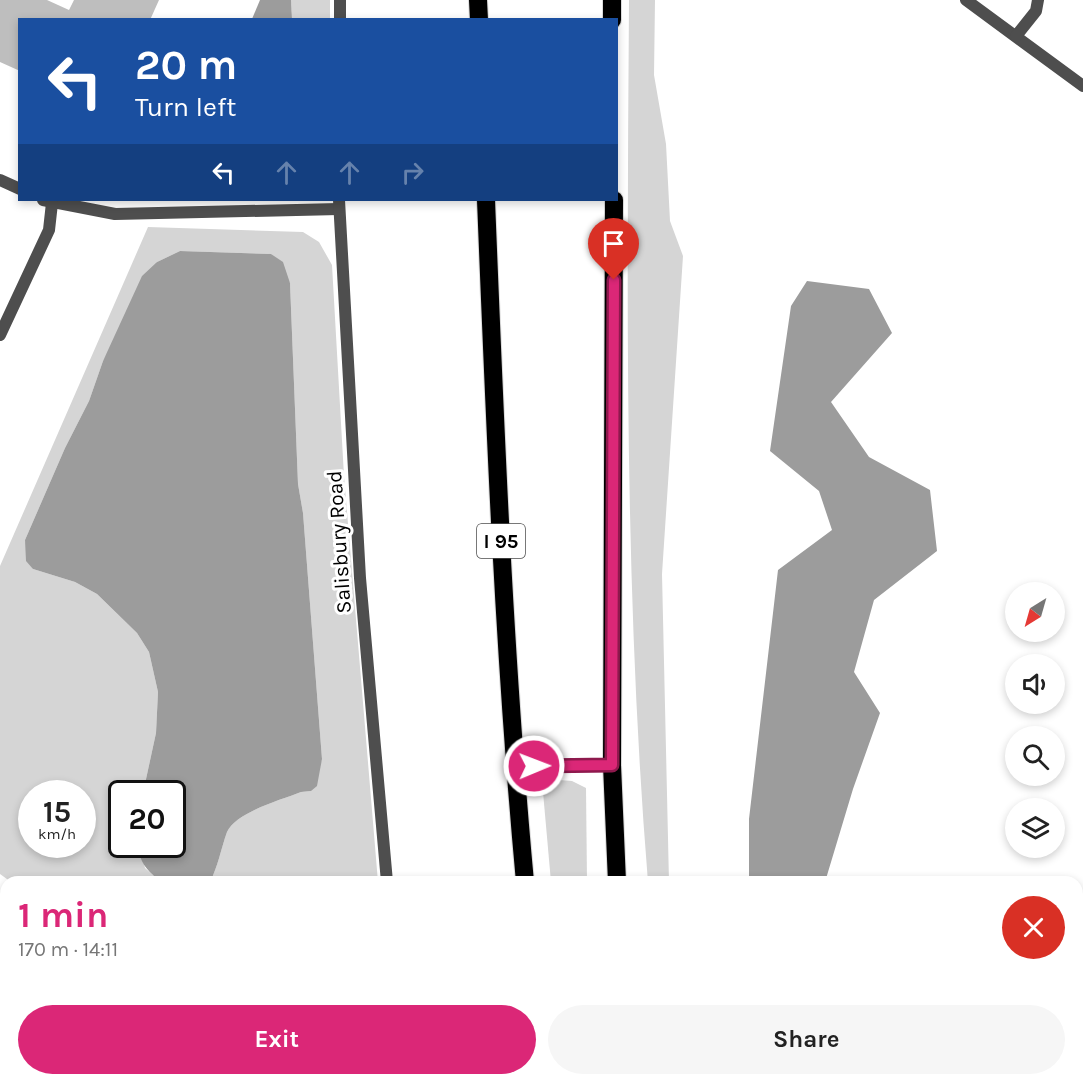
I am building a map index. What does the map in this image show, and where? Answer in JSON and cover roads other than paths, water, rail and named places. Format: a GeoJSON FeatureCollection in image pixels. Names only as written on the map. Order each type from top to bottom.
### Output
{"type":"FeatureCollection","features":[{"type":"Feature","properties":{"kind":"highway"},"geometry":{"type":"LineString","coordinates":[[478,0],[479,18]]}},
{"type":"Feature","properties":{"kind":"highway"},"geometry":{"type":"LineString","coordinates":[[612,0],[612,18]]}},
{"type":"Feature","properties":{"kind":"highway","name":"I 95"},"geometry":{"type":"LineString","coordinates":[[486,201],[497,470],[514,766],[524,876]]}},
{"type":"Feature","properties":{"kind":"highway"},"geometry":{"type":"LineString","coordinates":[[614,201],[612,765],[617,876]]}},
{"type":"Feature","properties":{"kind":"street"},"geometry":{"type":"LineString","coordinates":[[340,0],[340,18]]}},
{"type":"Feature","properties":{"kind":"street"},"geometry":{"type":"LineString","coordinates":[[966,0],[1083,86]]}},
{"type":"Feature","properties":{"kind":"street"},"geometry":{"type":"LineString","coordinates":[[1016,36],[1036,12],[1038,0]]}},
{"type":"Feature","properties":{"kind":"street"},"geometry":{"type":"LineString","coordinates":[[0,180],[18,188]]}},
{"type":"Feature","properties":{"kind":"street"},"geometry":{"type":"LineString","coordinates":[[0,335],[49,230],[48,202],[115,214],[339,204]]}},
{"type":"Feature","properties":{"kind":"street","name":"Salisbury Road"},"geometry":{"type":"LineString","coordinates":[[339,204],[360,578],[386,876]]}},
{"type":"Feature","properties":{"kind":"street"},"geometry":{"type":"LineString","coordinates":[[514,766],[612,765]]}}]}
